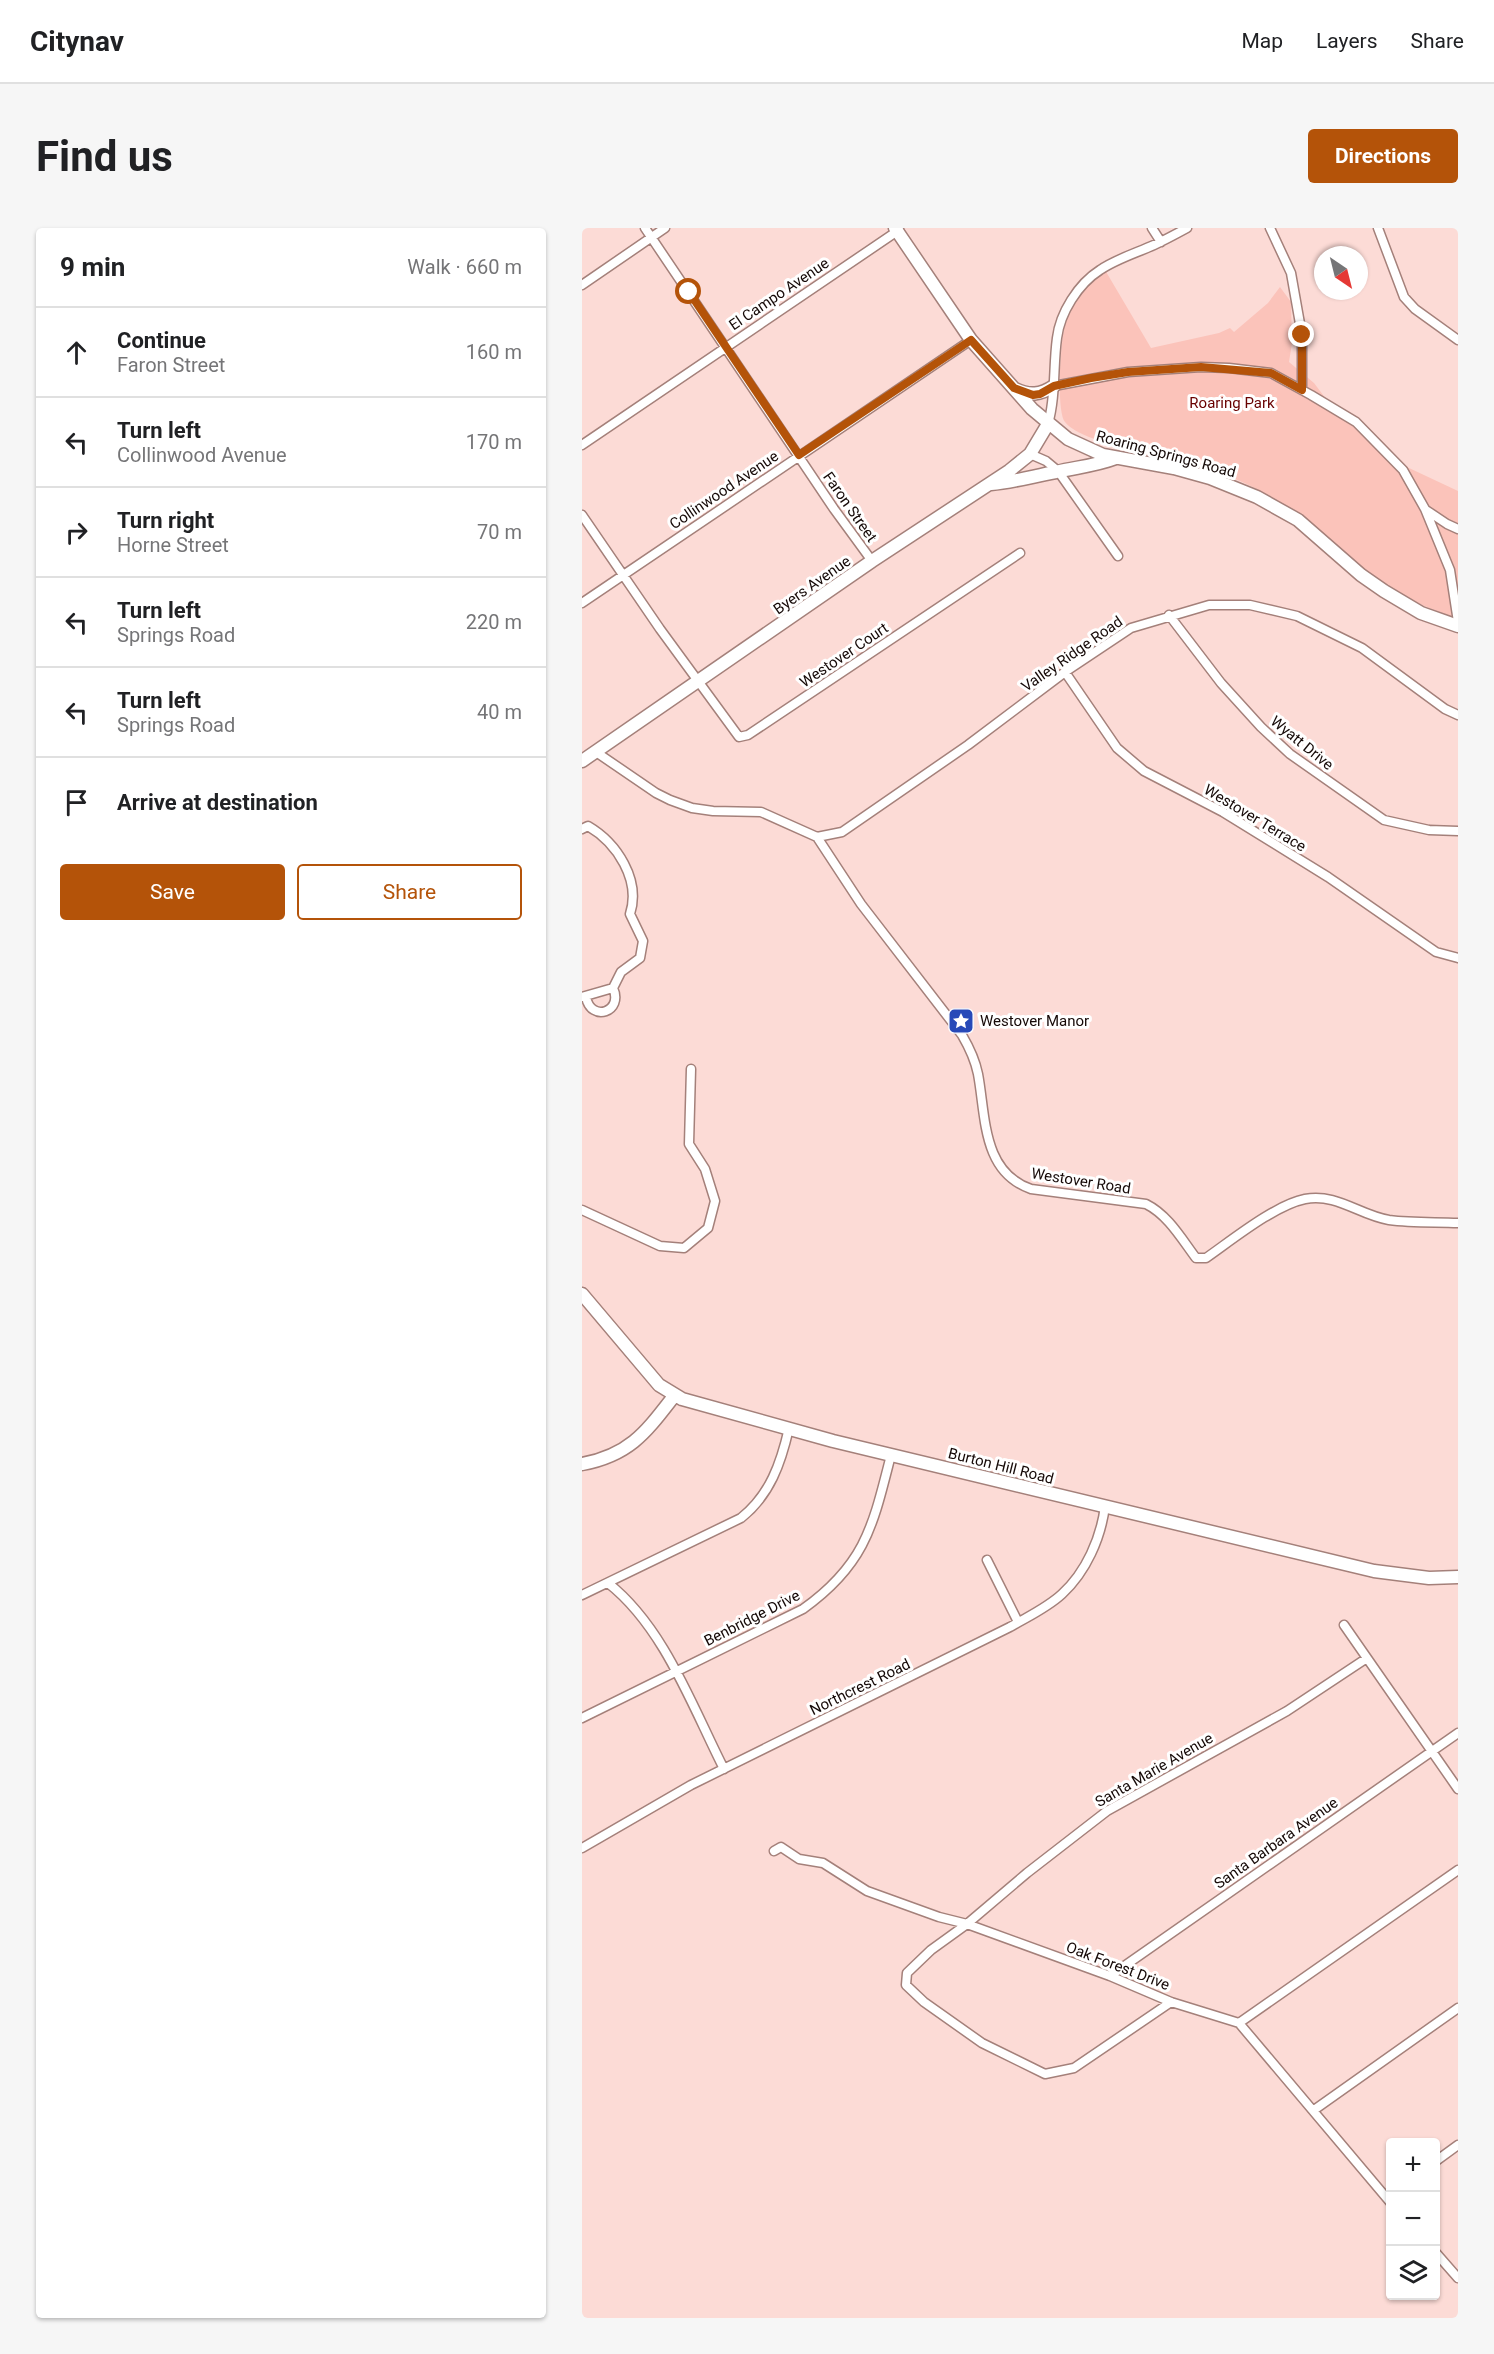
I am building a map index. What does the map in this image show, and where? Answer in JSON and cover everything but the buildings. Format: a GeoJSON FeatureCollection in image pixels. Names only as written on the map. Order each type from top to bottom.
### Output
{"type":"FeatureCollection","features":[{"type":"Feature","properties":{"kind":"street","name":"Faron Street"},"geometry":{"type":"LineString","coordinates":[[645,228],[834,509],[872,561]]}},
{"type":"Feature","properties":{"kind":"street"},"geometry":{"type":"LineString","coordinates":[[582,285],[665,228]]}},
{"type":"Feature","properties":{"kind":"street"},"geometry":{"type":"LineString","coordinates":[[1152,228],[1161,242]]}},
{"type":"Feature","properties":{"kind":"street"},"geometry":{"type":"LineString","coordinates":[[1048,424],[1053,410],[1059,323],[1080,290],[1101,269],[1186,228]]}},
{"type":"Feature","properties":{"kind":"street"},"geometry":{"type":"LineString","coordinates":[[1270,228],[1291,273],[1302,335],[1302,390]]}},
{"type":"Feature","properties":{"kind":"street"},"geometry":{"type":"LineString","coordinates":[[1378,228],[1404,297],[1415,309],[1458,340]]}},
{"type":"Feature","properties":{"kind":"street","name":"Roaring Springs Road"},"geometry":{"type":"LineString","coordinates":[[898,229],[971,340],[1048,424],[1068,439],[1116,458],[1192,473],[1228,484],[1257,497],[1298,520],[1361,575],[1384,591],[1421,613],[1458,624]]}},
{"type":"Feature","properties":{"kind":"street","name":"El Campo Avenue"},"geometry":{"type":"LineString","coordinates":[[582,445],[898,229]]}},
{"type":"Feature","properties":{"kind":"street","name":"Collinwood Avenue"},"geometry":{"type":"LineString","coordinates":[[582,603],[971,340]]}},
{"type":"Feature","properties":{"kind":"street"},"geometry":{"type":"LineString","coordinates":[[1014,388],[1033,395],[1040,394],[1054,386],[1128,372],[1201,367],[1271,373],[1356,422],[1403,470],[1425,509],[1450,570],[1458,624]]}},
{"type":"Feature","properties":{"kind":"street","name":"Byers Avenue"},"geometry":{"type":"LineString","coordinates":[[582,761],[872,561],[990,484],[1030,454],[1048,424]]}},
{"type":"Feature","properties":{"kind":"street"},"geometry":{"type":"LineString","coordinates":[[1030,454],[1046,461],[1058,471],[1118,556]]}},
{"type":"Feature","properties":{"kind":"street"},"geometry":{"type":"LineString","coordinates":[[990,484],[1014,482],[1058,471],[1095,466],[1116,458]]}},
{"type":"Feature","properties":{"kind":"street"},"geometry":{"type":"LineString","coordinates":[[1425,509],[1458,529]]}},
{"type":"Feature","properties":{"kind":"street"},"geometry":{"type":"LineString","coordinates":[[582,515],[698,682]]}},
{"type":"Feature","properties":{"kind":"street","name":"Westover Court"},"geometry":{"type":"LineString","coordinates":[[698,682],[735,734],[739,737],[748,735],[1020,553]]}},
{"type":"Feature","properties":{"kind":"street","name":"Valley Ridge Road"},"geometry":{"type":"LineString","coordinates":[[817,837],[842,832],[968,745],[1065,672],[1131,628],[1191,608],[1224,603],[1271,609],[1297,616],[1362,648],[1445,709],[1458,715]]}},
{"type":"Feature","properties":{"kind":"street","name":"Wyatt Drive"},"geometry":{"type":"LineString","coordinates":[[1169,615],[1221,682],[1261,727],[1290,754],[1384,820],[1429,830],[1458,831]]}},
{"type":"Feature","properties":{"kind":"street","name":"Westover Terrace"},"geometry":{"type":"LineString","coordinates":[[1065,672],[1118,748],[1144,771],[1242,824],[1328,878],[1436,952],[1458,958]]}},
{"type":"Feature","properties":{"kind":"street"},"geometry":{"type":"LineString","coordinates":[[596,752],[670,800],[692,808],[713,811],[761,812],[817,837]]}},
{"type":"Feature","properties":{"kind":"street"},"geometry":{"type":"LineString","coordinates":[[582,829],[588,826],[601,834],[619,857],[633,886],[633,904],[630,914],[643,941],[640,958],[621,972],[613,988],[584,997],[592,1009],[599,1012],[606,1011],[612,1008],[615,1001],[616,994],[613,988]]}},
{"type":"Feature","properties":{"kind":"street","name":"Westover Road"},"geometry":{"type":"LineString","coordinates":[[817,837],[861,903],[962,1035],[978,1071],[986,1128],[994,1158],[1005,1174],[1017,1184],[1031,1189],[1146,1204],[1158,1210],[1196,1258],[1206,1258],[1269,1215],[1303,1199],[1322,1197],[1345,1202],[1387,1219],[1458,1222]]}},
{"type":"Feature","properties":{"kind":"street"},"geometry":{"type":"LineString","coordinates":[[582,1210],[660,1246],[684,1248],[708,1228],[715,1201],[705,1169],[689,1144],[691,1069]]}},
{"type":"Feature","properties":{"kind":"street","name":"Burton Hill Road"},"geometry":{"type":"LineString","coordinates":[[582,1294],[644,1370],[674,1396],[891,1455],[1374,1571],[1430,1578],[1458,1577]]}},
{"type":"Feature","properties":{"kind":"street"},"geometry":{"type":"LineString","coordinates":[[582,1464],[605,1458],[641,1437],[674,1396]]}},
{"type":"Feature","properties":{"kind":"street"},"geometry":{"type":"LineString","coordinates":[[582,1594],[741,1518],[751,1510],[775,1475],[783,1456],[789,1428]]}},
{"type":"Feature","properties":{"kind":"street","name":"Benbridge Drive"},"geometry":{"type":"LineString","coordinates":[[582,1718],[803,1609],[816,1599],[845,1571],[859,1553],[871,1528],[891,1455]]}},
{"type":"Feature","properties":{"kind":"street","name":"Northcrest Road"},"geometry":{"type":"LineString","coordinates":[[582,1848],[691,1785],[1018,1622],[1063,1594],[1077,1576],[1099,1536],[1105,1506]]}},
{"type":"Feature","properties":{"kind":"street"},"geometry":{"type":"LineString","coordinates":[[987,1560],[1018,1622]]}},
{"type":"Feature","properties":{"kind":"street"},"geometry":{"type":"LineString","coordinates":[[608,1583],[644,1617],[666,1652],[724,1769]]}},
{"type":"Feature","properties":{"kind":"street"},"geometry":{"type":"LineString","coordinates":[[1344,1625],[1458,1789]]}},
{"type":"Feature","properties":{"kind":"street","name":"Santa Marie Avenue"},"geometry":{"type":"LineString","coordinates":[[1171,2002],[1074,2068],[1045,2073],[982,2043],[924,2002],[906,1985],[907,1973],[931,1950],[968,1924],[1027,1873],[1107,1811],[1287,1712],[1367,1658]]}},
{"type":"Feature","properties":{"kind":"street","name":"Santa Barbara Avenue"},"geometry":{"type":"LineString","coordinates":[[1110,1976],[1458,1733]]}},
{"type":"Feature","properties":{"kind":"street","name":"Oak Forest Drive"},"geometry":{"type":"LineString","coordinates":[[774,1851],[781,1847],[799,1858],[823,1863],[867,1891],[939,1917],[968,1924],[1110,1976],[1171,2002],[1239,2023]]}},
{"type":"Feature","properties":{"kind":"street"},"geometry":{"type":"LineString","coordinates":[[1386,2194],[1239,2023],[1458,1870]]}},
{"type":"Feature","properties":{"kind":"street"},"geometry":{"type":"LineString","coordinates":[[1314,2110],[1458,2008]]}},
{"type":"Feature","properties":{"kind":"street"},"geometry":{"type":"LineString","coordinates":[[1440,2158],[1458,2145]]}},
{"type":"Feature","properties":{"kind":"street"},"geometry":{"type":"LineString","coordinates":[[1440,2258],[1458,2278]]}},
{"type":"Feature","properties":{"kind":"green space","name":"Roaring Park"},"geometry":{"type":"Polygon","coordinates":[[[1105,270],[1151,348],[1219,333],[1230,328],[1234,332],[1268,303],[1280,287],[1291,302],[1292,343],[1289,362],[1314,383],[1329,403],[1397,460],[1458,491],[1458,619],[1425,606],[1383,583],[1288,508],[1250,486],[1212,471],[1093,439],[1076,431],[1065,422],[1060,401],[1060,385],[1066,318],[1080,293],[1105,270]]]}},
{"type":"Feature","properties":{"kind":"place","name":"Westover Manor"},"geometry":{"type":"Point","coordinates":[961,1021]}},
{"type":"Feature","properties":{"kind":"route"},"geometry":{"type":"LineString","coordinates":[[689,292],[799,455],[971,340],[1014,388],[1033,395],[1040,394],[1054,386],[1091,378],[1128,372],[1201,367],[1271,373],[1302,390],[1302,335]]}}]}
